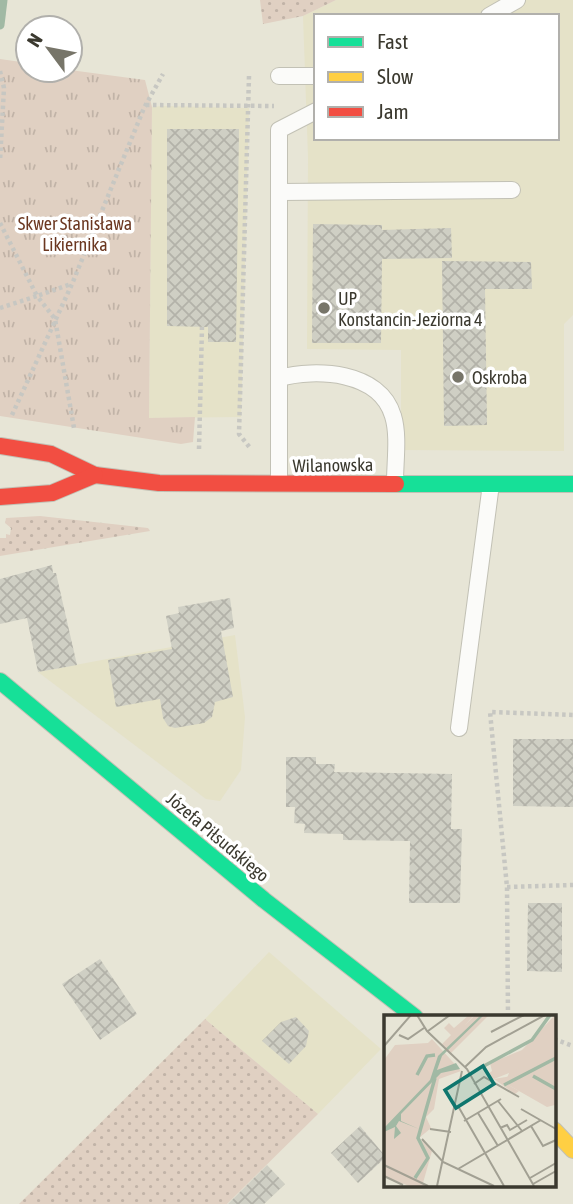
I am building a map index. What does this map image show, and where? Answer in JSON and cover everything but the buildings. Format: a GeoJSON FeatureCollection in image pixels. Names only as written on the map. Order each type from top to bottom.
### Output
{"type":"FeatureCollection","features":[{"type":"Feature","properties":{"kind":"main road","name":"Wilanowska"},"geometry":{"type":"LineString","coordinates":[[0,446],[51,454],[95,475],[159,483],[573,484]]}},
{"type":"Feature","properties":{"kind":"main road","name":"Wilanowska"},"geometry":{"type":"LineString","coordinates":[[0,497],[52,493],[95,475]]}},
{"type":"Feature","properties":{"kind":"main road","name":"Józefa Piłsudskiego"},"geometry":{"type":"LineString","coordinates":[[0,681],[264,900],[412,1015]]}},
{"type":"Feature","properties":{"kind":"main road"},"geometry":{"type":"LineString","coordinates":[[556,1132],[573,1150]]}},
{"type":"Feature","properties":{"kind":"lane"},"geometry":{"type":"LineString","coordinates":[[492,14],[517,0]]}},
{"type":"Feature","properties":{"kind":"lane"},"geometry":{"type":"LineString","coordinates":[[279,76],[314,76]]}},
{"type":"Feature","properties":{"kind":"lane"},"geometry":{"type":"LineString","coordinates":[[279,485],[279,130],[314,112]]}},
{"type":"Feature","properties":{"kind":"lane"},"geometry":{"type":"LineString","coordinates":[[280,192],[512,190]]}},
{"type":"Feature","properties":{"kind":"lane"},"geometry":{"type":"LineString","coordinates":[[279,378],[318,371],[373,388],[393,417],[396,482]]}},
{"type":"Feature","properties":{"kind":"lane"},"geometry":{"type":"LineString","coordinates":[[459,728],[491,482]]}},
{"type":"Feature","properties":{"kind":"path"},"geometry":{"type":"LineString","coordinates":[[0,71],[4,88],[0,161]]}},
{"type":"Feature","properties":{"kind":"path"},"geometry":{"type":"LineString","coordinates":[[8,425],[72,284],[145,105],[163,74]]}},
{"type":"Feature","properties":{"kind":"path"},"geometry":{"type":"LineString","coordinates":[[249,75],[239,434],[250,449]]}},
{"type":"Feature","properties":{"kind":"path"},"geometry":{"type":"LineString","coordinates":[[145,105],[279,106]]}},
{"type":"Feature","properties":{"kind":"path"},"geometry":{"type":"LineString","coordinates":[[0,223],[37,296],[55,319],[75,436]]}},
{"type":"Feature","properties":{"kind":"path"},"geometry":{"type":"LineString","coordinates":[[0,307],[72,284]]}},
{"type":"Feature","properties":{"kind":"path"},"geometry":{"type":"LineString","coordinates":[[199,454],[202,327]]}},
{"type":"Feature","properties":{"kind":"path"},"geometry":{"type":"LineString","coordinates":[[508,1015],[507,887],[490,712],[573,715]]}},
{"type":"Feature","properties":{"kind":"path"},"geometry":{"type":"LineString","coordinates":[[507,887],[573,885]]}},
{"type":"Feature","properties":{"kind":"path"},"geometry":{"type":"LineString","coordinates":[[556,1040],[573,1046]]}},
{"type":"Feature","properties":{"kind":"shaded area"},"geometry":{"type":"Polygon","coordinates":[[[336,0],[573,0],[573,315],[564,324],[564,451],[401,450],[401,350],[307,349],[308,157],[303,16],[336,0]]]}},
{"type":"Feature","properties":{"kind":"shaded area"},"geometry":{"type":"Polygon","coordinates":[[[152,107],[249,108],[241,417],[149,418],[152,107]]]}},
{"type":"Feature","properties":{"kind":"shaded area"},"geometry":{"type":"Polygon","coordinates":[[[235,635],[245,717],[241,770],[220,801],[206,799],[38,672],[235,635]]]}},
{"type":"Feature","properties":{"kind":"shaded area"},"geometry":{"type":"Polygon","coordinates":[[[269,952],[381,1049],[318,1114],[205,1019],[269,952]]]}},
{"type":"Feature","properties":{"kind":"green space"},"geometry":{"type":"Polygon","coordinates":[[[260,0],[336,0],[303,16],[263,24],[260,0]]]}},
{"type":"Feature","properties":{"kind":"green space","name":"Skwer Stanisława Likiernika"},"geometry":{"type":"Polygon","coordinates":[[[0,59],[14,61],[14,84],[84,84],[84,72],[145,80],[152,107],[149,418],[195,417],[193,442],[181,444],[0,416],[0,59]]]}},
{"type":"Feature","properties":{"kind":"green space"},"geometry":{"type":"Polygon","coordinates":[[[40,516],[148,528],[150,531],[0,556],[0,538],[6,538],[6,534],[10,535],[11,528],[5,523],[6,518],[40,516]]]}},
{"type":"Feature","properties":{"kind":"green space"},"geometry":{"type":"Polygon","coordinates":[[[205,1019],[318,1114],[227,1204],[19,1204],[205,1019]]]}},
{"type":"Feature","properties":{"kind":"waterway"},"geometry":{"type":"LineString","coordinates":[[0,25],[3,0]]}},
{"type":"Feature","properties":{"kind":"traffic: fast"},"geometry":{"type":"LineString","coordinates":[[396,484],[573,484]]}},
{"type":"Feature","properties":{"kind":"traffic: fast"},"geometry":{"type":"LineString","coordinates":[[0,681],[264,900],[412,1015]]}},
{"type":"Feature","properties":{"kind":"traffic: slow"},"geometry":{"type":"LineString","coordinates":[[556,1132],[573,1150]]}},
{"type":"Feature","properties":{"kind":"traffic: jam"},"geometry":{"type":"LineString","coordinates":[[0,446],[51,454],[95,475],[159,483],[396,484]]}},
{"type":"Feature","properties":{"kind":"traffic: jam"},"geometry":{"type":"LineString","coordinates":[[0,497],[52,493],[95,475]]}},
{"type":"Feature","properties":{"kind":"place","name":"UP Konstancin-Jeziorna 4"},"geometry":{"type":"Point","coordinates":[324,308]}},
{"type":"Feature","properties":{"kind":"place","name":"Oskroba"},"geometry":{"type":"Point","coordinates":[458,377]}}]}
